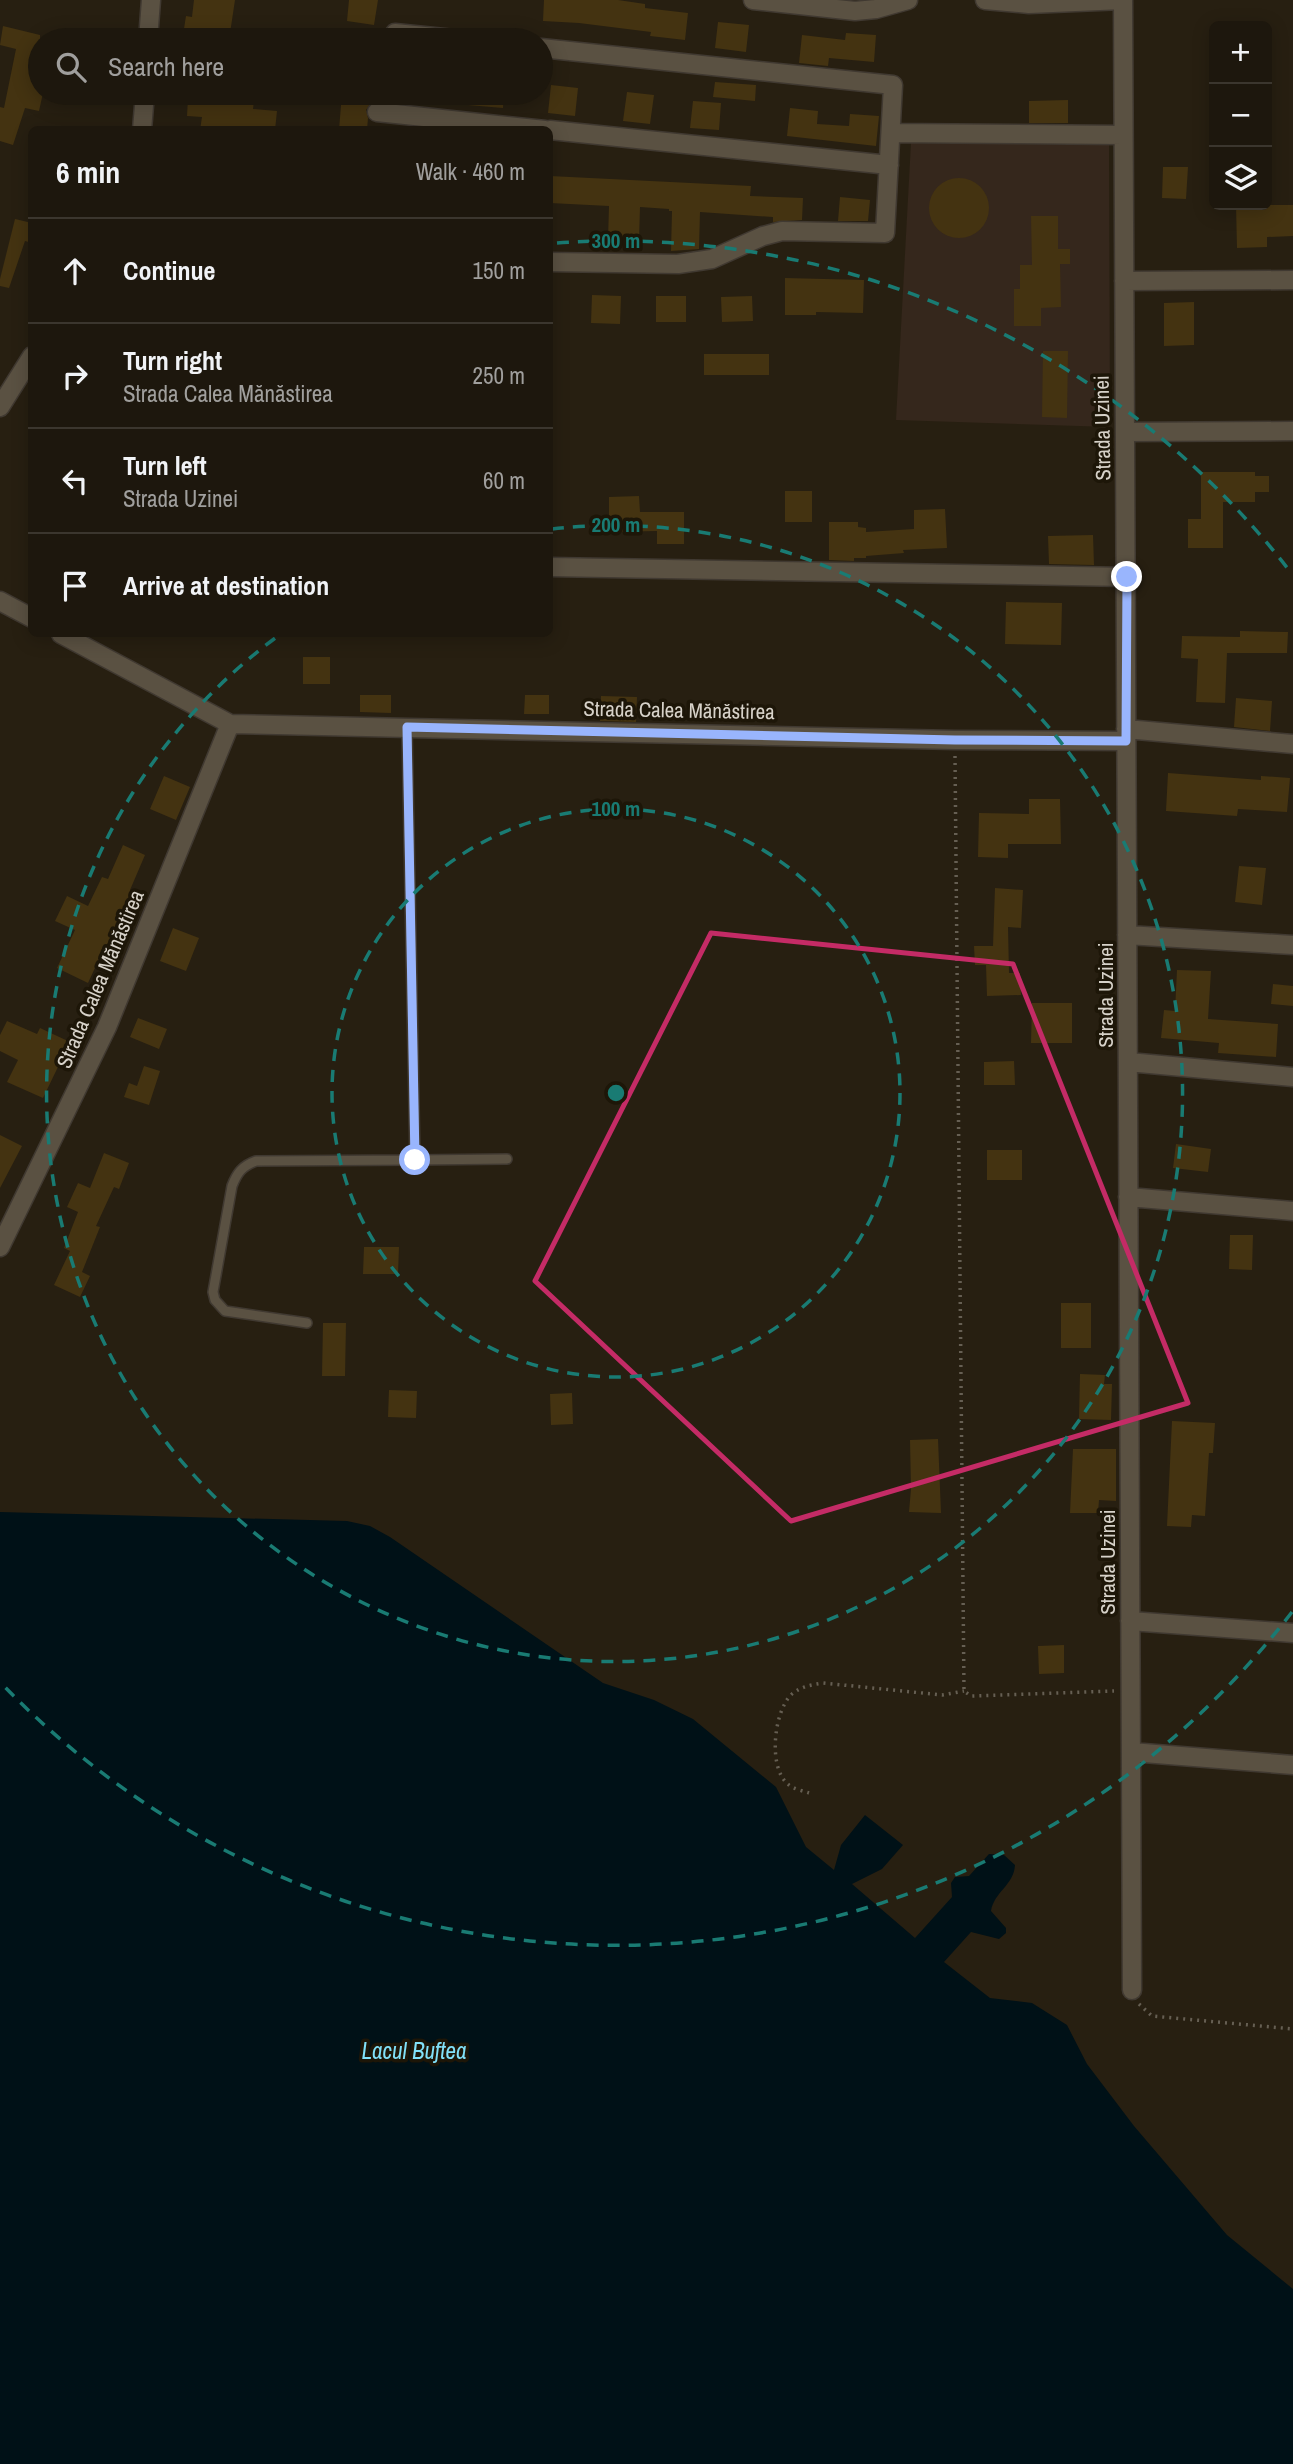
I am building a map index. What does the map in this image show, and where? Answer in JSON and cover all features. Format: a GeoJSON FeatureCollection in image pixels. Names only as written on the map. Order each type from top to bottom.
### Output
{"type":"FeatureCollection","features":[{"type":"Feature","properties":{"kind":"street"},"geometry":{"type":"LineString","coordinates":[[149,28],[151,0]]}},
{"type":"Feature","properties":{"kind":"street"},"geometry":{"type":"LineString","coordinates":[[753,0],[855,11],[876,9],[908,0]]}},
{"type":"Feature","properties":{"kind":"street"},"geometry":{"type":"LineString","coordinates":[[985,0],[1029,4],[1123,0]]}},
{"type":"Feature","properties":{"kind":"street","name":"Strada Uzinei"},"geometry":{"type":"LineString","coordinates":[[1123,0],[1132,1990]]}},
{"type":"Feature","properties":{"kind":"street"},"geometry":{"type":"LineString","coordinates":[[553,49],[893,85],[886,233],[782,231],[763,236],[712,258],[678,264],[553,261]]}},
{"type":"Feature","properties":{"kind":"street"},"geometry":{"type":"LineString","coordinates":[[142,126],[144,105]]}},
{"type":"Feature","properties":{"kind":"street"},"geometry":{"type":"LineString","coordinates":[[377,112],[509,126]]}},
{"type":"Feature","properties":{"kind":"street"},"geometry":{"type":"LineString","coordinates":[[553,131],[889,165]]}},
{"type":"Feature","properties":{"kind":"street"},"geometry":{"type":"LineString","coordinates":[[891,133],[1124,135]]}},
{"type":"Feature","properties":{"kind":"street"},"geometry":{"type":"LineString","coordinates":[[1124,281],[1293,280]]}},
{"type":"Feature","properties":{"kind":"street"},"geometry":{"type":"LineString","coordinates":[[0,407],[28,362]]}},
{"type":"Feature","properties":{"kind":"street"},"geometry":{"type":"LineString","coordinates":[[1125,432],[1293,431]]}},
{"type":"Feature","properties":{"kind":"street"},"geometry":{"type":"LineString","coordinates":[[553,568],[1127,577]]}},
{"type":"Feature","properties":{"kind":"street"},"geometry":{"type":"LineString","coordinates":[[0,601],[28,616]]}},
{"type":"Feature","properties":{"kind":"street","name":"Strada Calea Mănăstirea"},"geometry":{"type":"LineString","coordinates":[[67,637],[230,724],[955,740],[1126,735],[1293,744]]}},
{"type":"Feature","properties":{"kind":"street","name":"Strada Calea Mănăstirea"},"geometry":{"type":"LineString","coordinates":[[0,1247],[107,1027],[230,724]]}},
{"type":"Feature","properties":{"kind":"street"},"geometry":{"type":"LineString","coordinates":[[1127,934],[1293,945]]}},
{"type":"Feature","properties":{"kind":"street"},"geometry":{"type":"LineString","coordinates":[[1128,1062],[1293,1077]]}},
{"type":"Feature","properties":{"kind":"street"},"geometry":{"type":"LineString","coordinates":[[1128,1197],[1293,1211]]}},
{"type":"Feature","properties":{"kind":"street"},"geometry":{"type":"LineString","coordinates":[[1130,1621],[1293,1633]]}},
{"type":"Feature","properties":{"kind":"street"},"geometry":{"type":"LineString","coordinates":[[1131,1752],[1293,1765]]}},
{"type":"Feature","properties":{"kind":"lane"},"geometry":{"type":"LineString","coordinates":[[407,727],[415,1160]]}},
{"type":"Feature","properties":{"kind":"lane"},"geometry":{"type":"LineString","coordinates":[[307,1323],[234,1314],[225,1311],[215,1300],[213,1292],[232,1186],[245,1165],[256,1161],[507,1159]]}},
{"type":"Feature","properties":{"kind":"path"},"geometry":{"type":"LineString","coordinates":[[955,740],[964,1691]]}},
{"type":"Feature","properties":{"kind":"path"},"geometry":{"type":"LineString","coordinates":[[809,1793],[788,1785],[776,1766],[775,1746],[779,1717],[790,1696],[804,1686],[823,1683],[942,1695],[964,1691],[971,1696],[1130,1690]]}},
{"type":"Feature","properties":{"kind":"path"},"geometry":{"type":"LineString","coordinates":[[1132,1990],[1139,2005],[1152,2016],[1293,2029]]}},
{"type":"Feature","properties":{"kind":"highlighted area"},"geometry":{"type":"Polygon","coordinates":[[[711,933],[1013,964],[1188,1403],[791,1521],[535,1281],[711,933]]]}},
{"type":"Feature","properties":{"kind":"shaded area"},"geometry":{"type":"Polygon","coordinates":[[[911,143],[1109,145],[1110,427],[896,420],[911,143]]]}},
{"type":"Feature","properties":{"kind":"water","name":"Lacul Buftea"},"geometry":{"type":"Polygon","coordinates":[[[0,1512],[347,1521],[370,1526],[603,1683],[654,1700],[693,1719],[776,1787],[806,1847],[834,1870],[841,1845],[865,1815],[903,1845],[882,1869],[852,1884],[915,1938],[952,1897],[951,1883],[955,1877],[969,1876],[989,1854],[1004,1855],[1015,1865],[1014,1872],[991,1911],[1006,1928],[1006,1933],[999,1939],[971,1932],[944,1962],[990,1998],[1032,2003],[1067,2025],[1087,2064],[1134,2126],[1227,2235],[1293,2289],[1293,2464],[0,2464],[0,1512]]]}},
{"type":"Feature","properties":{"kind":"building"},"geometry":{"type":"Polygon","coordinates":[[[194,0],[235,0],[231,28],[184,28],[186,16],[192,17],[194,0]]]}},
{"type":"Feature","properties":{"kind":"building"},"geometry":{"type":"Polygon","coordinates":[[[349,0],[378,0],[374,25],[347,21],[349,0]]]}},
{"type":"Feature","properties":{"kind":"building"},"geometry":{"type":"Polygon","coordinates":[[[544,0],[618,0],[645,4],[645,8],[688,13],[685,40],[650,36],[651,32],[543,21],[544,0]]]}},
{"type":"Feature","properties":{"kind":"building"},"geometry":{"type":"Polygon","coordinates":[[[718,22],[749,25],[746,52],[715,48],[718,22]]]}},
{"type":"Feature","properties":{"kind":"building"},"geometry":{"type":"Polygon","coordinates":[[[3,26],[28,32],[28,105],[40,105],[39,111],[25,108],[13,145],[0,141],[0,107],[4,108],[16,49],[0,45],[3,26]]]}},
{"type":"Feature","properties":{"kind":"building"},"geometry":{"type":"Polygon","coordinates":[[[846,33],[876,35],[874,62],[829,58],[828,66],[799,63],[802,35],[845,40],[846,33]]]}},
{"type":"Feature","properties":{"kind":"building"},"geometry":{"type":"Polygon","coordinates":[[[715,82],[756,85],[755,101],[713,97],[715,82]]]}},
{"type":"Feature","properties":{"kind":"building"},"geometry":{"type":"Polygon","coordinates":[[[553,85],[578,88],[575,116],[548,113],[549,105],[553,105],[553,85]]]}},
{"type":"Feature","properties":{"kind":"building"},"geometry":{"type":"Polygon","coordinates":[[[627,92],[654,95],[650,124],[623,121],[627,92]]]}},
{"type":"Feature","properties":{"kind":"building"},"geometry":{"type":"Polygon","coordinates":[[[1068,100],[1068,123],[1029,123],[1029,101],[1068,100]]]}},
{"type":"Feature","properties":{"kind":"building"},"geometry":{"type":"Polygon","coordinates":[[[693,101],[721,103],[719,130],[690,128],[693,101]]]}},
{"type":"Feature","properties":{"kind":"building"},"geometry":{"type":"Polygon","coordinates":[[[188,105],[254,105],[253,109],[277,111],[275,126],[201,126],[202,117],[187,116],[188,105]]]}},
{"type":"Feature","properties":{"kind":"building"},"geometry":{"type":"Polygon","coordinates":[[[341,105],[369,105],[366,110],[367,126],[339,126],[341,105]]]}},
{"type":"Feature","properties":{"kind":"building"},"geometry":{"type":"Polygon","coordinates":[[[468,105],[503,105],[503,108],[468,105]]]}},
{"type":"Feature","properties":{"kind":"building"},"geometry":{"type":"Polygon","coordinates":[[[790,108],[818,111],[817,124],[849,126],[850,114],[879,116],[876,146],[787,136],[790,108]]]}},
{"type":"Feature","properties":{"kind":"building"},"geometry":{"type":"Polygon","coordinates":[[[1163,167],[1188,167],[1186,199],[1162,198],[1163,167]]]}},
{"type":"Feature","properties":{"kind":"building"},"geometry":{"type":"Polygon","coordinates":[[[553,176],[751,186],[750,196],[803,198],[802,220],[773,222],[773,217],[700,212],[699,249],[671,251],[672,211],[640,207],[639,241],[608,240],[609,206],[553,203],[553,176]]]}},
{"type":"Feature","properties":{"kind":"building"},"geometry":{"type":"Polygon","coordinates":[[[959,178],[980,187],[989,208],[980,229],[959,238],[938,229],[929,208],[938,187],[959,178]]]}},
{"type":"Feature","properties":{"kind":"building"},"geometry":{"type":"Polygon","coordinates":[[[840,197],[870,200],[868,221],[838,221],[840,197]]]}},
{"type":"Feature","properties":{"kind":"building"},"geometry":{"type":"Polygon","coordinates":[[[1272,205],[1293,205],[1293,236],[1267,237],[1267,247],[1237,248],[1236,210],[1272,210],[1272,205]]]}},
{"type":"Feature","properties":{"kind":"building"},"geometry":{"type":"Polygon","coordinates":[[[1031,216],[1058,216],[1058,249],[1070,249],[1070,264],[1060,264],[1061,307],[1041,308],[1041,326],[1014,326],[1014,289],[1020,289],[1020,265],[1032,265],[1031,216]]]}},
{"type":"Feature","properties":{"kind":"building"},"geometry":{"type":"Polygon","coordinates":[[[15,219],[28,222],[28,242],[25,241],[9,288],[0,286],[15,219]]]}},
{"type":"Feature","properties":{"kind":"building"},"geometry":{"type":"Polygon","coordinates":[[[785,278],[864,280],[863,313],[816,312],[816,315],[785,315],[785,278]]]}},
{"type":"Feature","properties":{"kind":"building"},"geometry":{"type":"Polygon","coordinates":[[[592,295],[621,296],[620,324],[591,323],[592,295]]]}},
{"type":"Feature","properties":{"kind":"building"},"geometry":{"type":"Polygon","coordinates":[[[656,296],[686,296],[686,322],[656,322],[656,296]]]}},
{"type":"Feature","properties":{"kind":"building"},"geometry":{"type":"Polygon","coordinates":[[[752,296],[753,321],[722,322],[721,297],[752,296]]]}},
{"type":"Feature","properties":{"kind":"building"},"geometry":{"type":"Polygon","coordinates":[[[1194,302],[1194,345],[1164,346],[1164,303],[1194,302]]]}},
{"type":"Feature","properties":{"kind":"building"},"geometry":{"type":"Polygon","coordinates":[[[1043,351],[1068,351],[1067,418],[1042,417],[1043,351]]]}},
{"type":"Feature","properties":{"kind":"building"},"geometry":{"type":"Polygon","coordinates":[[[704,354],[769,354],[769,375],[704,375],[704,354]]]}},
{"type":"Feature","properties":{"kind":"building"},"geometry":{"type":"Polygon","coordinates":[[[1201,472],[1255,472],[1255,476],[1269,476],[1269,492],[1255,492],[1255,502],[1223,502],[1223,548],[1188,548],[1188,519],[1201,519],[1201,472]]]}},
{"type":"Feature","properties":{"kind":"building"},"geometry":{"type":"Polygon","coordinates":[[[785,491],[812,491],[812,522],[785,522],[785,491]]]}},
{"type":"Feature","properties":{"kind":"building"},"geometry":{"type":"Polygon","coordinates":[[[639,496],[640,512],[684,512],[684,544],[657,544],[657,531],[609,532],[609,497],[639,496]]]}},
{"type":"Feature","properties":{"kind":"building"},"geometry":{"type":"Polygon","coordinates":[[[945,509],[947,548],[903,550],[904,553],[866,556],[854,558],[854,561],[829,560],[829,522],[858,522],[858,527],[866,528],[866,532],[914,529],[914,510],[945,509]]]}},
{"type":"Feature","properties":{"kind":"building"},"geometry":{"type":"Polygon","coordinates":[[[1093,535],[1094,565],[1049,564],[1048,536],[1093,535]]]}},
{"type":"Feature","properties":{"kind":"building"},"geometry":{"type":"Polygon","coordinates":[[[1006,602],[1062,603],[1061,645],[1005,644],[1006,602]]]}},
{"type":"Feature","properties":{"kind":"building"},"geometry":{"type":"Polygon","coordinates":[[[1240,631],[1288,632],[1287,653],[1227,653],[1225,703],[1196,702],[1198,659],[1181,658],[1182,636],[1240,637],[1240,631]]]}},
{"type":"Feature","properties":{"kind":"building"},"geometry":{"type":"Polygon","coordinates":[[[303,657],[330,657],[330,684],[303,684],[303,657]]]}},
{"type":"Feature","properties":{"kind":"building"},"geometry":{"type":"Polygon","coordinates":[[[360,695],[391,695],[391,713],[360,712],[360,695]]]}},
{"type":"Feature","properties":{"kind":"building"},"geometry":{"type":"Polygon","coordinates":[[[525,695],[549,695],[549,714],[524,714],[525,695]]]}},
{"type":"Feature","properties":{"kind":"building"},"geometry":{"type":"Polygon","coordinates":[[[601,696],[637,697],[636,722],[600,721],[601,696]]]}},
{"type":"Feature","properties":{"kind":"building"},"geometry":{"type":"Polygon","coordinates":[[[1236,698],[1272,701],[1270,731],[1234,727],[1236,698]]]}},
{"type":"Feature","properties":{"kind":"building"},"geometry":{"type":"Polygon","coordinates":[[[1168,773],[1261,780],[1261,776],[1290,778],[1287,812],[1238,809],[1237,816],[1166,811],[1168,773]]]}},
{"type":"Feature","properties":{"kind":"building"},"geometry":{"type":"Polygon","coordinates":[[[164,776],[190,787],[176,820],[150,809],[164,776]]]}},
{"type":"Feature","properties":{"kind":"building"},"geometry":{"type":"Polygon","coordinates":[[[1029,799],[1060,799],[1061,844],[1008,844],[1008,858],[978,857],[979,813],[1029,814],[1029,799]]]}},
{"type":"Feature","properties":{"kind":"building"},"geometry":{"type":"Polygon","coordinates":[[[123,845],[145,855],[130,890],[139,894],[128,918],[123,916],[109,946],[106,944],[88,983],[57,968],[75,930],[55,921],[67,896],[88,906],[102,877],[108,879],[123,845]]]}},
{"type":"Feature","properties":{"kind":"building"},"geometry":{"type":"Polygon","coordinates":[[[1239,866],[1266,868],[1262,905],[1235,902],[1239,866]]]}},
{"type":"Feature","properties":{"kind":"building"},"geometry":{"type":"Polygon","coordinates":[[[995,888],[1023,890],[1021,928],[1008,927],[1009,973],[1020,973],[1021,995],[987,996],[986,965],[975,965],[974,946],[993,946],[995,888]]]}},
{"type":"Feature","properties":{"kind":"building"},"geometry":{"type":"Polygon","coordinates":[[[173,928],[199,938],[186,971],[160,961],[173,928]]]}},
{"type":"Feature","properties":{"kind":"building"},"geometry":{"type":"Polygon","coordinates":[[[1177,970],[1211,971],[1208,1019],[1278,1024],[1276,1057],[1218,1053],[1219,1043],[1161,1038],[1164,1010],[1175,1011],[1177,970]]]}},
{"type":"Feature","properties":{"kind":"building"},"geometry":{"type":"Polygon","coordinates":[[[1273,984],[1293,986],[1293,1006],[1271,1004],[1273,984]]]}},
{"type":"Feature","properties":{"kind":"building"},"geometry":{"type":"Polygon","coordinates":[[[1032,1003],[1072,1003],[1072,1043],[1031,1043],[1032,1003]]]}},
{"type":"Feature","properties":{"kind":"building"},"geometry":{"type":"Polygon","coordinates":[[[138,1018],[167,1029],[159,1049],[130,1037],[138,1018]]]}},
{"type":"Feature","properties":{"kind":"building"},"geometry":{"type":"Polygon","coordinates":[[[7,1021],[37,1034],[40,1028],[70,1042],[43,1098],[7,1082],[18,1060],[0,1051],[0,1035],[7,1021]]]}},
{"type":"Feature","properties":{"kind":"building"},"geometry":{"type":"Polygon","coordinates":[[[1014,1061],[1015,1085],[984,1085],[984,1062],[1014,1061]]]}},
{"type":"Feature","properties":{"kind":"building"},"geometry":{"type":"Polygon","coordinates":[[[144,1066],[160,1071],[149,1105],[124,1097],[129,1083],[137,1086],[144,1066]]]}},
{"type":"Feature","properties":{"kind":"building"},"geometry":{"type":"Polygon","coordinates":[[[0,1135],[22,1146],[0,1188],[0,1135]]]}},
{"type":"Feature","properties":{"kind":"building"},"geometry":{"type":"Polygon","coordinates":[[[1176,1144],[1211,1149],[1208,1172],[1173,1168],[1176,1144]]]}},
{"type":"Feature","properties":{"kind":"building"},"geometry":{"type":"Polygon","coordinates":[[[987,1150],[1022,1150],[1022,1180],[987,1180],[987,1150]]]}},
{"type":"Feature","properties":{"kind":"building"},"geometry":{"type":"Polygon","coordinates":[[[104,1153],[129,1163],[119,1189],[114,1187],[96,1226],[100,1227],[82,1272],[90,1276],[80,1297],[54,1285],[70,1251],[64,1248],[78,1212],[67,1207],[78,1183],[90,1188],[104,1153]]]}},
{"type":"Feature","properties":{"kind":"building"},"geometry":{"type":"Polygon","coordinates":[[[1230,1235],[1253,1235],[1252,1270],[1229,1269],[1230,1235]]]}},
{"type":"Feature","properties":{"kind":"building"},"geometry":{"type":"Polygon","coordinates":[[[364,1247],[399,1247],[398,1274],[363,1274],[364,1247]]]}},
{"type":"Feature","properties":{"kind":"building"},"geometry":{"type":"Polygon","coordinates":[[[1061,1303],[1091,1303],[1091,1348],[1061,1348],[1061,1303]]]}},
{"type":"Feature","properties":{"kind":"building"},"geometry":{"type":"Polygon","coordinates":[[[323,1323],[346,1323],[345,1376],[322,1376],[323,1323]]]}},
{"type":"Feature","properties":{"kind":"building"},"geometry":{"type":"Polygon","coordinates":[[[1080,1374],[1105,1375],[1104,1384],[1112,1384],[1111,1420],[1079,1419],[1080,1374]]]}},
{"type":"Feature","properties":{"kind":"building"},"geometry":{"type":"Polygon","coordinates":[[[389,1390],[417,1391],[416,1418],[388,1417],[389,1390]]]}},
{"type":"Feature","properties":{"kind":"building"},"geometry":{"type":"Polygon","coordinates":[[[572,1393],[573,1424],[551,1425],[550,1394],[572,1393]]]}},
{"type":"Feature","properties":{"kind":"building"},"geometry":{"type":"Polygon","coordinates":[[[1172,1421],[1215,1423],[1213,1453],[1209,1453],[1205,1516],[1192,1515],[1191,1527],[1167,1526],[1172,1421]]]}},
{"type":"Feature","properties":{"kind":"building"},"geometry":{"type":"Polygon","coordinates":[[[938,1439],[941,1513],[909,1512],[910,1440],[938,1439]]]}},
{"type":"Feature","properties":{"kind":"building"},"geometry":{"type":"Polygon","coordinates":[[[1073,1449],[1116,1449],[1116,1501],[1099,1500],[1098,1513],[1070,1513],[1073,1449]]]}},
{"type":"Feature","properties":{"kind":"building"},"geometry":{"type":"Polygon","coordinates":[[[1064,1645],[1064,1673],[1039,1674],[1038,1646],[1064,1645]]]}},
{"type":"Feature","properties":{"kind":"route"},"geometry":{"type":"LineString","coordinates":[[415,1160],[407,727],[955,740],[1126,741],[1127,577]]}}]}
